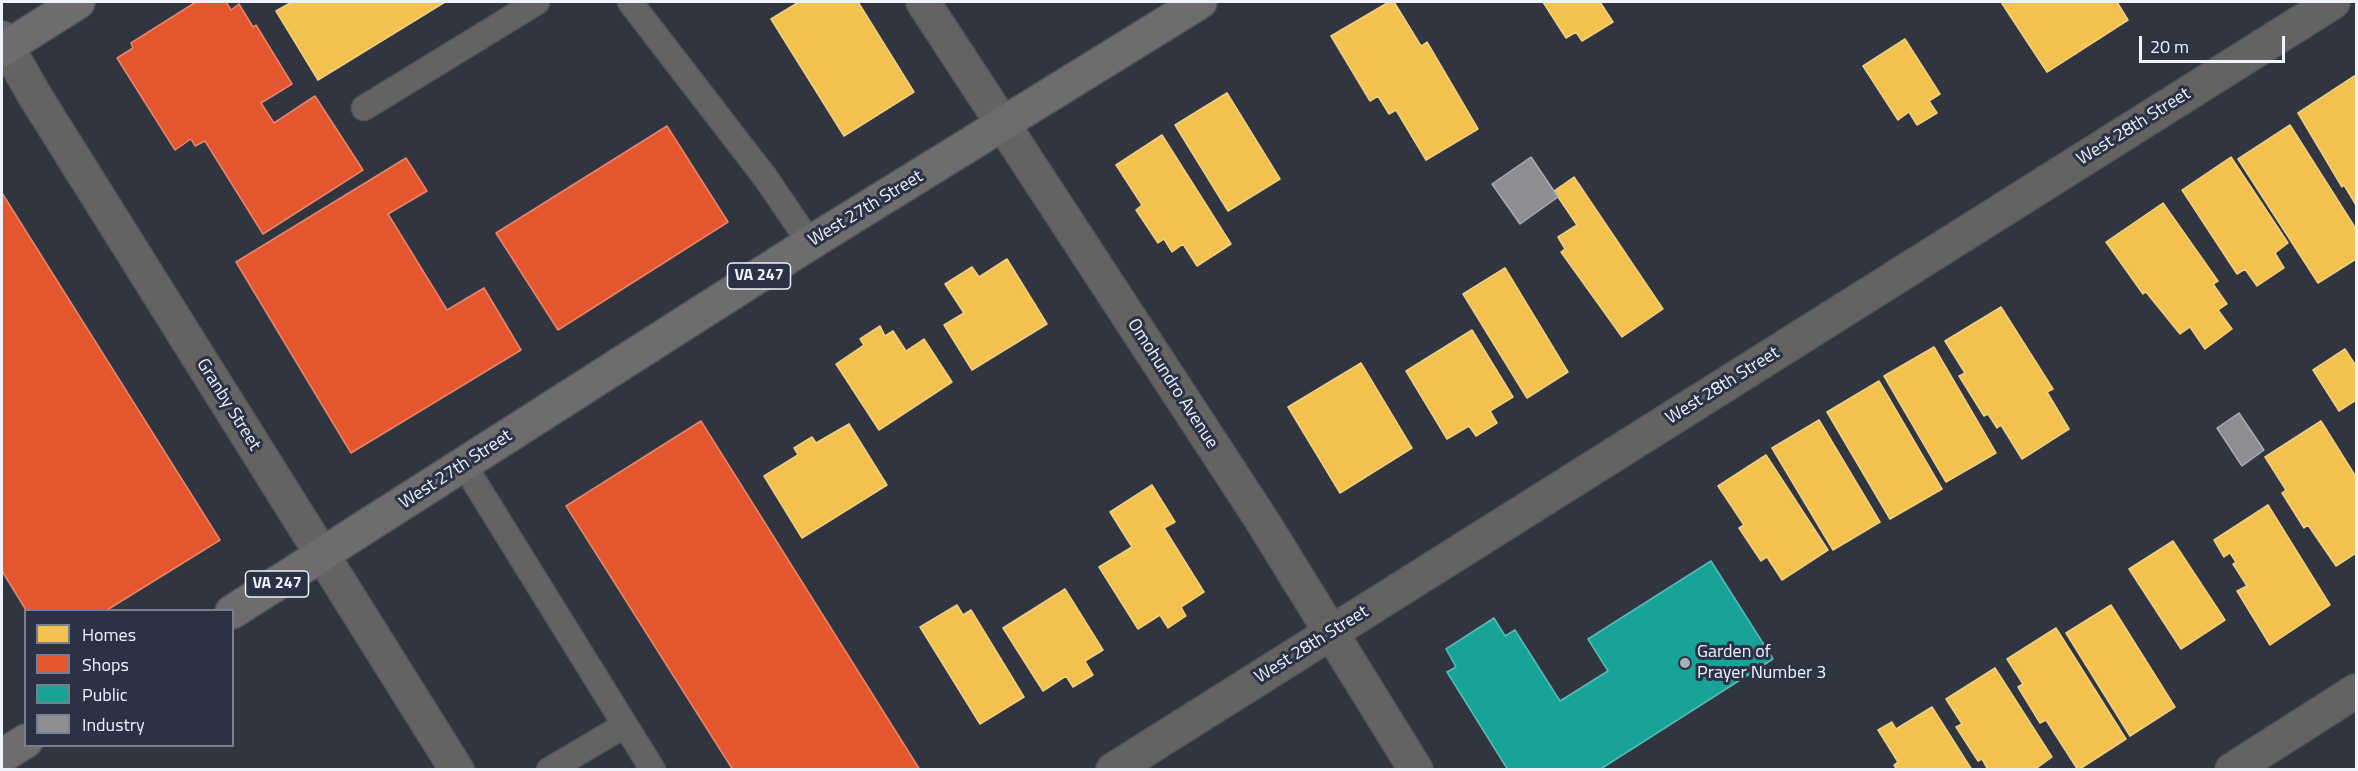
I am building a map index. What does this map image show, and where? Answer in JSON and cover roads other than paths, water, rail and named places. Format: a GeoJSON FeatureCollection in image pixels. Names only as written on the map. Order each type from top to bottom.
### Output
{"type":"FeatureCollection","features":[{"type":"Feature","properties":{"kind":"main road"},"geometry":{"type":"LineString","coordinates":[[4,44],[78,2]]}},
{"type":"Feature","properties":{"kind":"main road","name":"West 27th Street"},"geometry":{"type":"LineString","coordinates":[[322,555],[810,243],[1200,2]]}},
{"type":"Feature","properties":{"kind":"main road","name":"VA 247"},"geometry":{"type":"LineString","coordinates":[[234,611],[322,555]]}},
{"type":"Feature","properties":{"kind":"main road"},"geometry":{"type":"LineString","coordinates":[[2,756],[24,742]]}},
{"type":"Feature","properties":{"kind":"street","name":"Omohundro Avenue"},"geometry":{"type":"LineString","coordinates":[[923,2],[1254,510],[1416,770]]}},
{"type":"Feature","properties":{"kind":"street","name":"West 28th Street"},"geometry":{"type":"LineString","coordinates":[[1113,770],[2333,2]]}},
{"type":"Feature","properties":{"kind":"street","name":"Granby Street"},"geometry":{"type":"LineString","coordinates":[[4,44],[457,770]]}},
{"type":"Feature","properties":{"kind":"street"},"geometry":{"type":"LineString","coordinates":[[2232,770],[2356,691]]}},
{"type":"Feature","properties":{"kind":"lane"},"geometry":{"type":"LineString","coordinates":[[364,108],[537,2]]}},
{"type":"Feature","properties":{"kind":"lane"},"geometry":{"type":"LineString","coordinates":[[630,2],[765,177],[810,243]]}},
{"type":"Feature","properties":{"kind":"lane"},"geometry":{"type":"LineString","coordinates":[[464,465],[653,770]]}},
{"type":"Feature","properties":{"kind":"lane"},"geometry":{"type":"LineString","coordinates":[[549,770],[625,725]]}},
{"type":"Feature","properties":{"kind":"place","name":"Garden of Prayer Number 3"},"geometry":{"type":"Point","coordinates":[1685,663]}}]}
